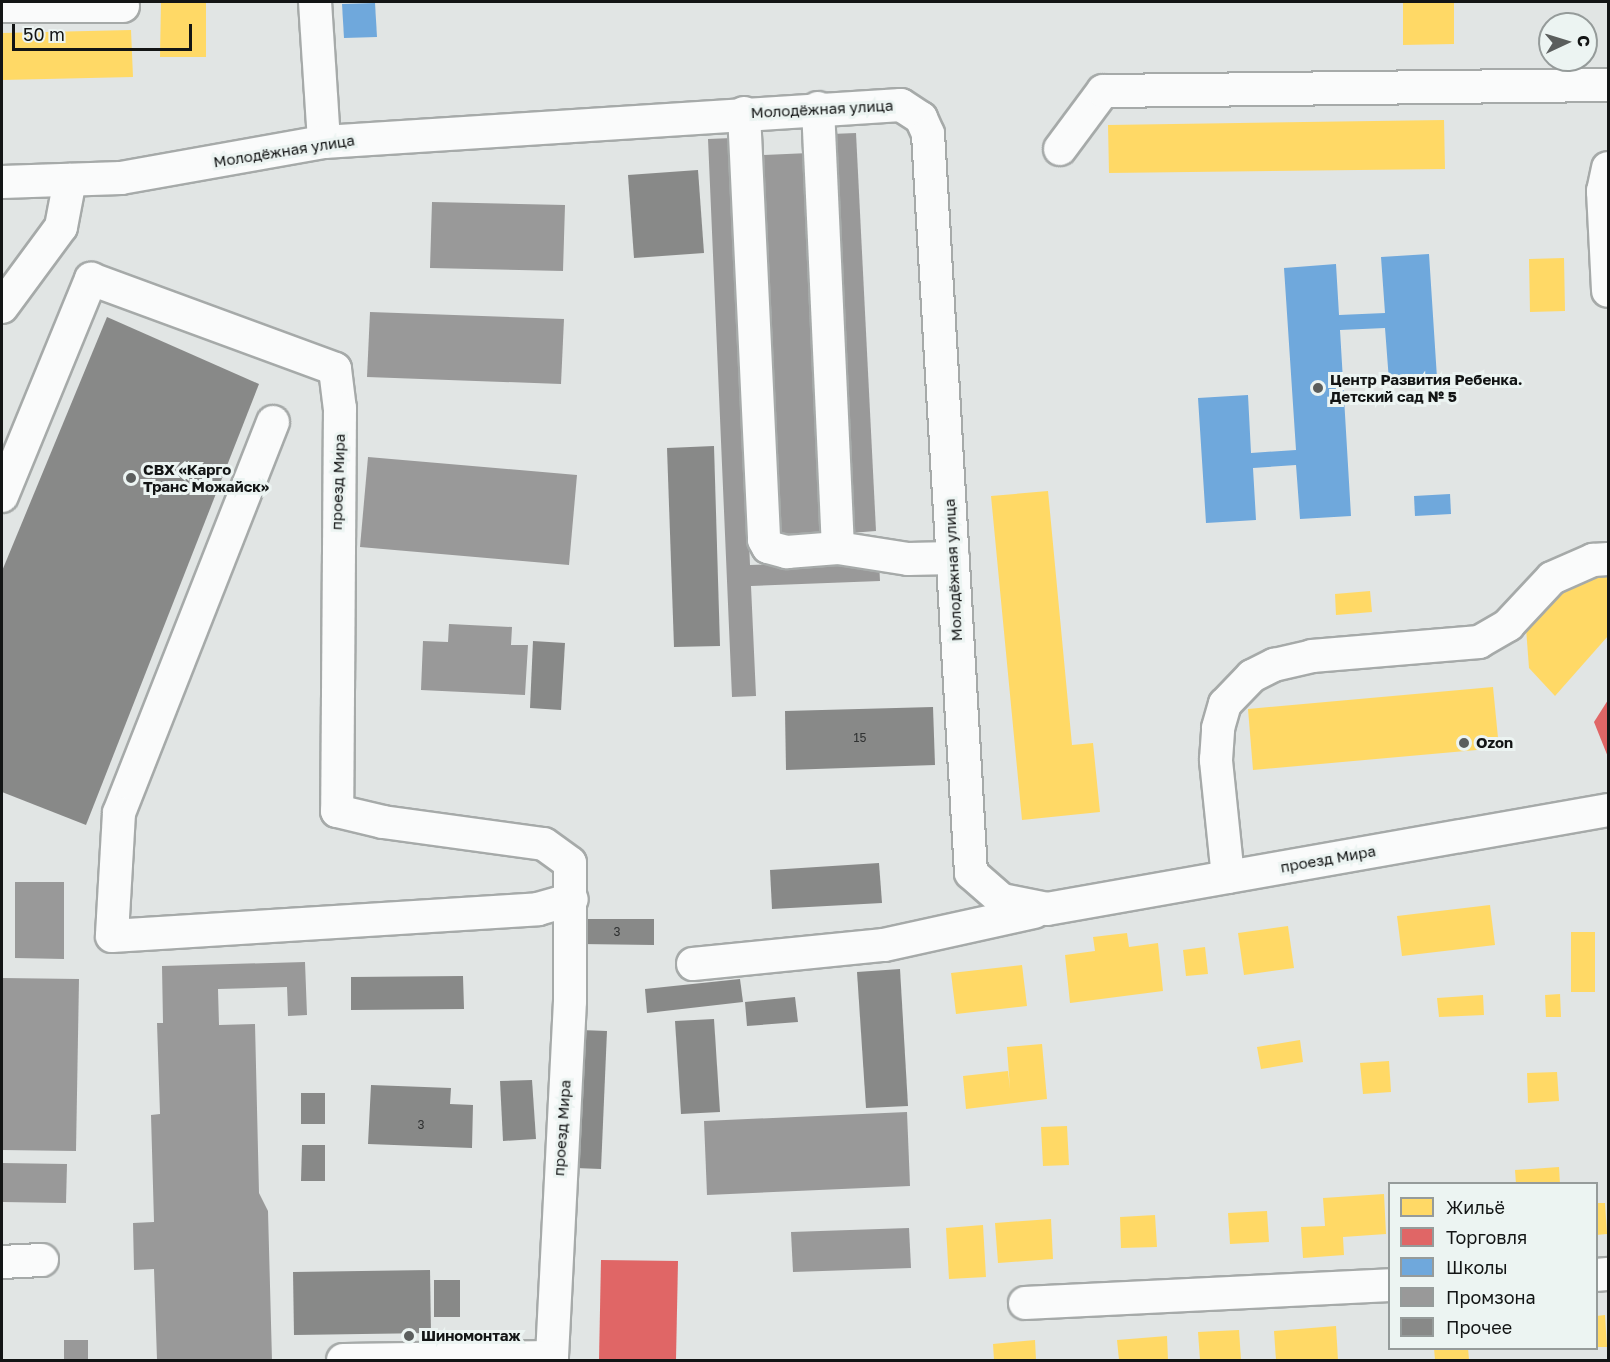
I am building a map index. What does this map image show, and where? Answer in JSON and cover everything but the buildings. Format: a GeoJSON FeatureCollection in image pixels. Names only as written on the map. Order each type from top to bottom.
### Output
{"type":"FeatureCollection","features":[{"type":"Feature","properties":{"kind":"street"},"geometry":{"type":"LineString","coordinates":[[315,2],[324,142]]}},
{"type":"Feature","properties":{"kind":"street"},"geometry":{"type":"LineString","coordinates":[[2,6],[123,6]]}},
{"type":"Feature","properties":{"kind":"street"},"geometry":{"type":"LineString","coordinates":[[1060,149],[1103,91],[1608,85]]}},
{"type":"Feature","properties":{"kind":"street","name":"Молодёжная улица"},"geometry":{"type":"LineString","coordinates":[[2,182],[121,178],[324,142],[818,108],[901,105],[921,118],[928,134],[971,873]]}},
{"type":"Feature","properties":{"kind":"street"},"geometry":{"type":"LineString","coordinates":[[818,108],[838,548]]}},
{"type":"Feature","properties":{"kind":"street"},"geometry":{"type":"LineString","coordinates":[[744,113],[764,540],[768,547],[787,552],[838,548],[908,559],[953,558]]}},
{"type":"Feature","properties":{"kind":"street"},"geometry":{"type":"LineString","coordinates":[[1608,168],[1603,191],[1608,291]]}},
{"type":"Feature","properties":{"kind":"street"},"geometry":{"type":"LineString","coordinates":[[2,307],[61,227],[70,180]]}},
{"type":"Feature","properties":{"kind":"street","name":"проезд Мира"},"geometry":{"type":"LineString","coordinates":[[2,496],[92,279],[335,369],[340,408],[337,811],[383,822],[544,844],[570,863],[572,899],[570,1001],[552,1359]]}},
{"type":"Feature","properties":{"kind":"street"},"geometry":{"type":"LineString","coordinates":[[273,422],[119,813],[112,936],[538,909],[572,899]]}},
{"type":"Feature","properties":{"kind":"street"},"geometry":{"type":"LineString","coordinates":[[1228,877],[1216,760],[1218,728],[1226,704],[1252,676],[1311,656],[1479,642],[1508,625],[1552,578],[1593,560],[1608,559]]}},
{"type":"Feature","properties":{"kind":"street","name":"проезд Мира"},"geometry":{"type":"LineString","coordinates":[[693,964],[884,945],[1047,909],[1608,810]]}},
{"type":"Feature","properties":{"kind":"street","name":"проезд Мира"},"geometry":{"type":"LineString","coordinates":[[971,873],[1002,900],[1047,909]]}},
{"type":"Feature","properties":{"kind":"street"},"geometry":{"type":"LineString","coordinates":[[2,1262],[42,1260]]}},
{"type":"Feature","properties":{"kind":"street"},"geometry":{"type":"LineString","coordinates":[[1025,1303],[1388,1285]]}},
{"type":"Feature","properties":{"kind":"street"},"geometry":{"type":"LineString","coordinates":[[343,1360],[552,1359]]}},
{"type":"Feature","properties":{"kind":"place","name":"Центр Развития Ребенка. Детский сад № 5"},"geometry":{"type":"Point","coordinates":[1318,388]}},
{"type":"Feature","properties":{"kind":"place","name":"СВХ «Карго Транс Можайск»"},"geometry":{"type":"Point","coordinates":[131,478]}},
{"type":"Feature","properties":{"kind":"place","name":"Ozon"},"geometry":{"type":"Point","coordinates":[1464,743]}},
{"type":"Feature","properties":{"kind":"place","name":"Шиномонтаж"},"geometry":{"type":"Point","coordinates":[409,1336]}}]}
